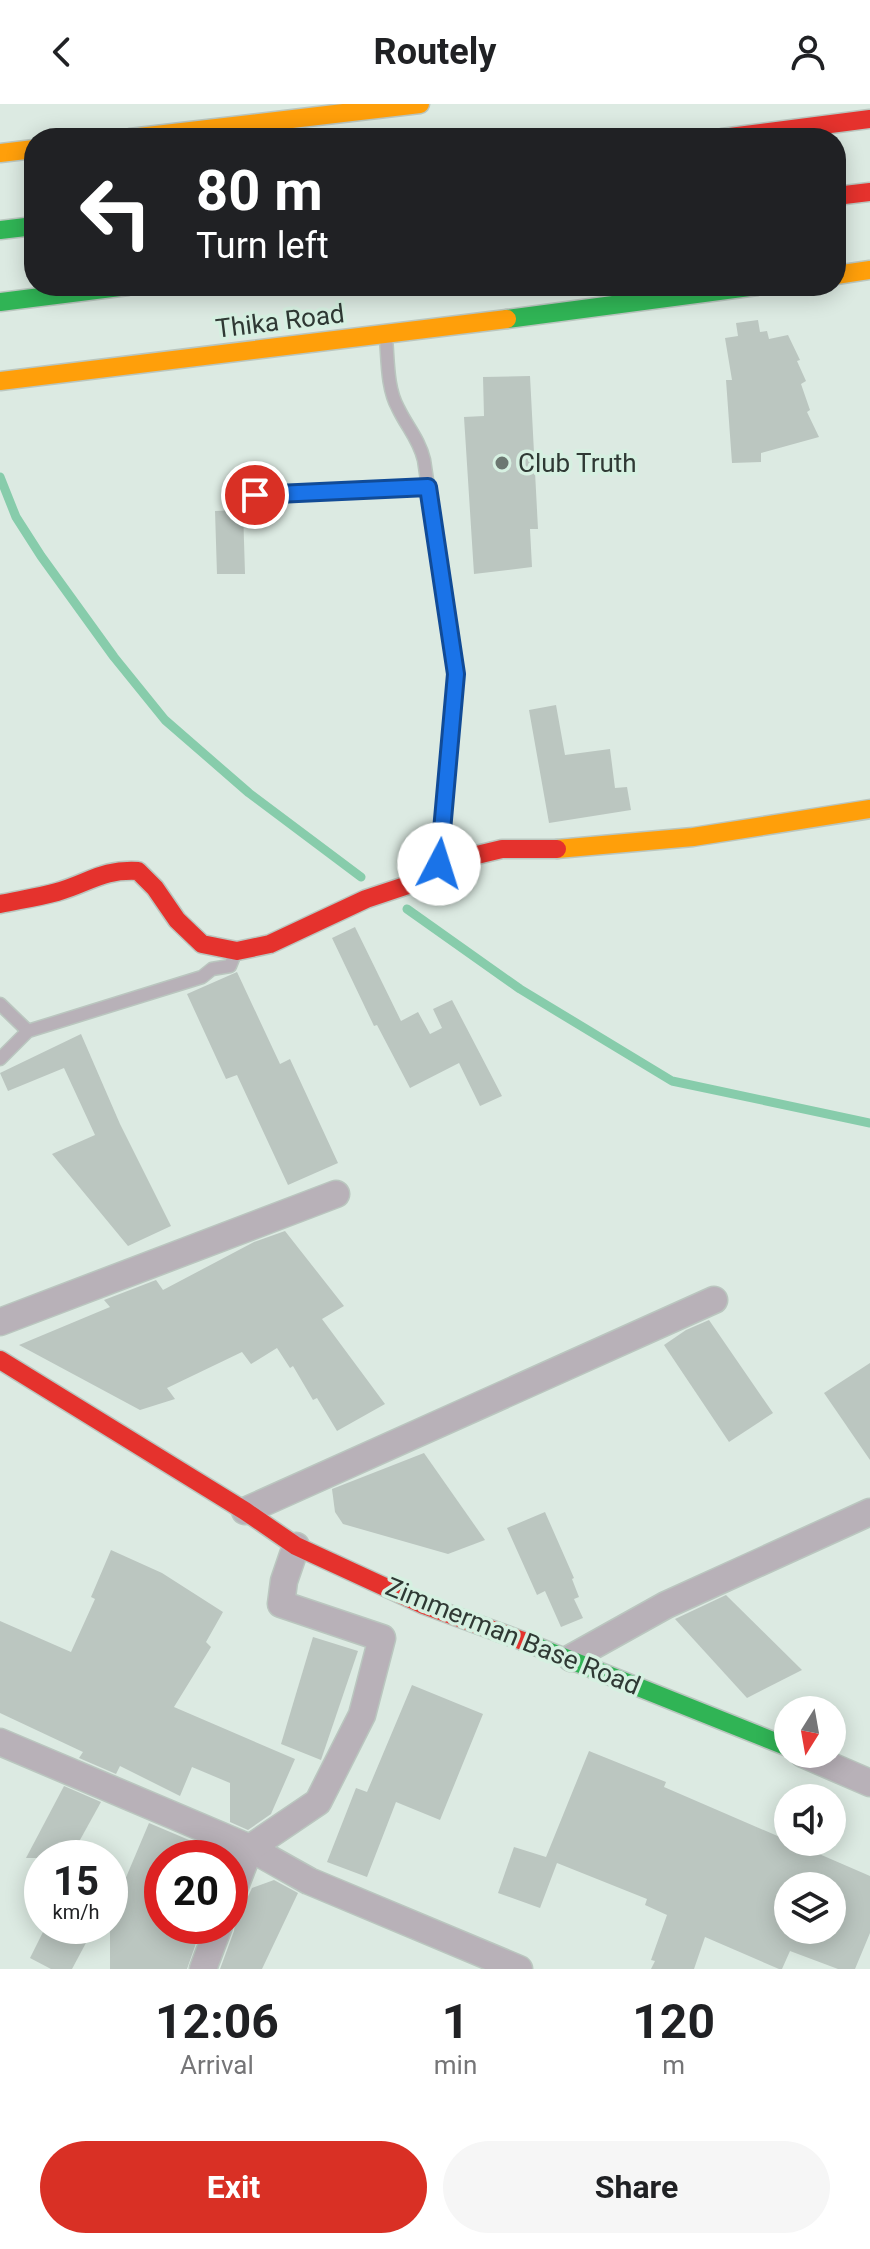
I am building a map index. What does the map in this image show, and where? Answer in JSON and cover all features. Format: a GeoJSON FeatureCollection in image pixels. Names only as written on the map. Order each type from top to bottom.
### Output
{"type":"FeatureCollection","features":[{"type":"Feature","properties":{"kind":"main road"},"geometry":{"type":"LineString","coordinates":[[215,128],[420,104]]}},
{"type":"Feature","properties":{"kind":"main road"},"geometry":{"type":"LineString","coordinates":[[800,128],[870,119]]}},
{"type":"Feature","properties":{"kind":"main road"},"geometry":{"type":"LineString","coordinates":[[0,153],[24,150]]}},
{"type":"Feature","properties":{"kind":"main road"},"geometry":{"type":"LineString","coordinates":[[846,195],[870,192]]}},
{"type":"Feature","properties":{"kind":"main road"},"geometry":{"type":"LineString","coordinates":[[0,230],[24,227]]}},
{"type":"Feature","properties":{"kind":"main road"},"geometry":{"type":"LineString","coordinates":[[846,274],[870,270]]}},
{"type":"Feature","properties":{"kind":"main road"},"geometry":{"type":"LineString","coordinates":[[0,302],[48,296]]}},
{"type":"Feature","properties":{"kind":"main road","name":"Thika Road"},"geometry":{"type":"LineString","coordinates":[[0,381],[681,296]]}},
{"type":"Feature","properties":{"kind":"main road"},"geometry":{"type":"LineString","coordinates":[[0,904],[60,891],[94,876],[119,870],[138,871],[155,888],[177,920],[202,944],[237,951],[270,944],[366,899],[408,885],[439,864],[502,849],[552,850],[693,837],[870,809]]}},
{"type":"Feature","properties":{"kind":"main road","name":"Zimmerman Base Road"},"geometry":{"type":"LineString","coordinates":[[0,1360],[245,1511],[296,1546],[424,1605],[571,1658],[774,1741]]}},
{"type":"Feature","properties":{"kind":"street"},"geometry":{"type":"LineString","coordinates":[[0,1322],[336,1194]]}},
{"type":"Feature","properties":{"kind":"street"},"geometry":{"type":"LineString","coordinates":[[245,1511],[714,1300]]}},
{"type":"Feature","properties":{"kind":"street"},"geometry":{"type":"LineString","coordinates":[[571,1658],[666,1605],[870,1512]]}},
{"type":"Feature","properties":{"kind":"street"},"geometry":{"type":"LineString","coordinates":[[248,1853],[250,1848],[318,1802],[362,1715],[382,1638],[281,1604],[284,1581],[296,1546]]}},
{"type":"Feature","properties":{"kind":"street"},"geometry":{"type":"LineString","coordinates":[[0,1742],[250,1848],[309,1881],[519,1969]]}},
{"type":"Feature","properties":{"kind":"street"},"geometry":{"type":"LineString","coordinates":[[835,1768],[870,1783]]}},
{"type":"Feature","properties":{"kind":"street"},"geometry":{"type":"LineString","coordinates":[[203,1969],[212,1944]]}},
{"type":"Feature","properties":{"kind":"lane"},"geometry":{"type":"LineString","coordinates":[[385,335],[391,390],[397,407],[420,442],[456,674],[439,864]]}},
{"type":"Feature","properties":{"kind":"lane"},"geometry":{"type":"LineString","coordinates":[[255,495],[428,487]]}},
{"type":"Feature","properties":{"kind":"lane"},"geometry":{"type":"LineString","coordinates":[[0,1059],[28,1031],[202,977],[212,969],[230,966],[237,951]]}},
{"type":"Feature","properties":{"kind":"lane"},"geometry":{"type":"LineString","coordinates":[[0,1004],[28,1031]]}},
{"type":"Feature","properties":{"kind":"building"},"geometry":{"type":"Polygon","coordinates":[[[758,320],[760,332],[767,331],[769,339],[788,335],[806,381],[801,384],[810,410],[807,412],[819,437],[761,453],[761,462],[732,463],[726,380],[732,380],[725,338],[738,336],[736,323],[758,320]]]}},
{"type":"Feature","properties":{"kind":"building"},"geometry":{"type":"Polygon","coordinates":[[[530,376],[538,529],[530,529],[532,567],[474,574],[464,417],[484,416],[483,377],[530,376]]]}},
{"type":"Feature","properties":{"kind":"building"},"geometry":{"type":"Polygon","coordinates":[[[243,510],[245,574],[217,574],[215,511],[243,510]]]}},
{"type":"Feature","properties":{"kind":"building"},"geometry":{"type":"Polygon","coordinates":[[[556,705],[565,755],[610,749],[615,788],[627,787],[631,810],[549,823],[529,710],[556,705]]]}},
{"type":"Feature","properties":{"kind":"building"},"geometry":{"type":"Polygon","coordinates":[[[355,927],[401,1021],[418,1012],[430,1034],[442,1028],[433,1009],[452,1000],[502,1096],[480,1106],[459,1063],[410,1088],[377,1025],[374,1026],[332,938],[355,927]]]}},
{"type":"Feature","properties":{"kind":"building"},"geometry":{"type":"Polygon","coordinates":[[[237,972],[280,1064],[290,1059],[338,1163],[288,1185],[237,1075],[226,1079],[187,994],[237,972]]]}},
{"type":"Feature","properties":{"kind":"building"},"geometry":{"type":"Polygon","coordinates":[[[81,1034],[120,1124],[171,1226],[128,1246],[52,1154],[95,1135],[64,1068],[8,1091],[0,1073],[81,1034]]]}},
{"type":"Feature","properties":{"kind":"building"},"geometry":{"type":"Polygon","coordinates":[[[285,1231],[344,1306],[322,1319],[385,1404],[337,1431],[317,1398],[313,1400],[293,1366],[290,1368],[277,1348],[251,1364],[242,1352],[167,1388],[175,1399],[140,1410],[19,1345],[110,1307],[104,1300],[156,1280],[163,1290],[254,1242],[285,1231]]]}},
{"type":"Feature","properties":{"kind":"building"},"geometry":{"type":"Polygon","coordinates":[[[709,1320],[773,1413],[729,1442],[664,1345],[686,1330],[709,1320]]]}},
{"type":"Feature","properties":{"kind":"building"},"geometry":{"type":"Polygon","coordinates":[[[870,1363],[870,1460],[824,1393],[870,1363]]]}},
{"type":"Feature","properties":{"kind":"building"},"geometry":{"type":"Polygon","coordinates":[[[424,1453],[485,1540],[448,1554],[343,1524],[335,1512],[332,1489],[424,1453]]]}},
{"type":"Feature","properties":{"kind":"building"},"geometry":{"type":"Polygon","coordinates":[[[545,1512],[574,1578],[579,1597],[574,1599],[583,1618],[561,1627],[545,1591],[537,1595],[507,1528],[545,1512]]]}},
{"type":"Feature","properties":{"kind":"building"},"geometry":{"type":"Polygon","coordinates":[[[111,1550],[162,1573],[223,1612],[206,1642],[211,1647],[174,1707],[295,1759],[271,1814],[248,1830],[230,1822],[230,1783],[192,1767],[180,1796],[120,1766],[116,1774],[79,1758],[83,1752],[0,1713],[0,1621],[71,1652],[95,1599],[91,1597],[111,1550]]]}},
{"type":"Feature","properties":{"kind":"building"},"geometry":{"type":"Polygon","coordinates":[[[726,1595],[802,1670],[747,1698],[675,1619],[726,1595]]]}},
{"type":"Feature","properties":{"kind":"building"},"geometry":{"type":"Polygon","coordinates":[[[313,1637],[358,1651],[321,1760],[281,1744],[313,1637]]]}},
{"type":"Feature","properties":{"kind":"building"},"geometry":{"type":"Polygon","coordinates":[[[412,1685],[483,1714],[440,1820],[396,1802],[367,1877],[327,1862],[356,1788],[367,1792],[412,1685]]]}},
{"type":"Feature","properties":{"kind":"building"},"geometry":{"type":"Polygon","coordinates":[[[589,1751],[666,1782],[664,1787],[774,1835],[774,1856],[824,1856],[870,1876],[870,1933],[855,1969],[838,1969],[790,1951],[782,1969],[779,1969],[705,1937],[694,1969],[651,1969],[655,1961],[651,1960],[667,1915],[645,1905],[647,1899],[557,1863],[540,1908],[498,1893],[514,1847],[546,1857],[589,1751]]]}},
{"type":"Feature","properties":{"kind":"building"},"geometry":{"type":"Polygon","coordinates":[[[64,1786],[101,1802],[80,1840],[36,1840],[64,1786]]]}},
{"type":"Feature","properties":{"kind":"building"},"geometry":{"type":"Polygon","coordinates":[[[149,1823],[189,1840],[144,1840],[144,1944],[196,1944],[187,1969],[110,1969],[110,1944],[128,1944],[128,1873],[149,1823]]]}},
{"type":"Feature","properties":{"kind":"building"},"geometry":{"type":"Polygon","coordinates":[[[274,1880],[298,1893],[262,1969],[220,1969],[229,1944],[248,1944],[248,1896],[252,1888],[274,1880]]]}},
{"type":"Feature","properties":{"kind":"building"},"geometry":{"type":"Polygon","coordinates":[[[37,1944],[85,1944],[72,1969],[51,1969],[30,1958],[37,1944]]]}},
{"type":"Feature","properties":{"kind":"waterway"},"geometry":{"type":"LineString","coordinates":[[0,477],[16,517],[41,556],[114,657],[165,720],[249,793],[361,877]]}},
{"type":"Feature","properties":{"kind":"waterway"},"geometry":{"type":"LineString","coordinates":[[407,909],[520,989],[672,1081],[870,1123]]}},
{"type":"Feature","properties":{"kind":"traffic: fast"},"geometry":{"type":"LineString","coordinates":[[0,230],[24,227]]}},
{"type":"Feature","properties":{"kind":"traffic: fast"},"geometry":{"type":"LineString","coordinates":[[0,302],[48,296]]}},
{"type":"Feature","properties":{"kind":"traffic: fast"},"geometry":{"type":"LineString","coordinates":[[507,319],[681,296]]}},
{"type":"Feature","properties":{"kind":"traffic: fast"},"geometry":{"type":"LineString","coordinates":[[523,1641],[774,1741]]}},
{"type":"Feature","properties":{"kind":"traffic: slow"},"geometry":{"type":"LineString","coordinates":[[215,128],[420,104]]}},
{"type":"Feature","properties":{"kind":"traffic: slow"},"geometry":{"type":"LineString","coordinates":[[0,153],[24,150]]}},
{"type":"Feature","properties":{"kind":"traffic: slow"},"geometry":{"type":"LineString","coordinates":[[846,274],[870,270]]}},
{"type":"Feature","properties":{"kind":"traffic: slow"},"geometry":{"type":"LineString","coordinates":[[0,381],[507,319]]}},
{"type":"Feature","properties":{"kind":"traffic: slow"},"geometry":{"type":"LineString","coordinates":[[557,849],[693,837],[870,809]]}},
{"type":"Feature","properties":{"kind":"traffic: jam"},"geometry":{"type":"LineString","coordinates":[[800,128],[870,119]]}},
{"type":"Feature","properties":{"kind":"traffic: jam"},"geometry":{"type":"LineString","coordinates":[[846,195],[870,192]]}},
{"type":"Feature","properties":{"kind":"traffic: jam"},"geometry":{"type":"LineString","coordinates":[[0,904],[57,892],[105,874],[138,871],[155,888],[177,920],[202,944],[237,951],[270,944],[366,899],[408,885],[439,864],[502,849],[557,849]]}},
{"type":"Feature","properties":{"kind":"traffic: jam"},"geometry":{"type":"LineString","coordinates":[[0,1360],[245,1511],[296,1546],[424,1605],[523,1641]]}},
{"type":"Feature","properties":{"kind":"place","name":"Club Truth"},"geometry":{"type":"Point","coordinates":[502,463]}},
{"type":"Feature","properties":{"kind":"route"},"geometry":{"type":"LineString","coordinates":[[255,495],[428,487],[456,674],[439,864]]}}]}
